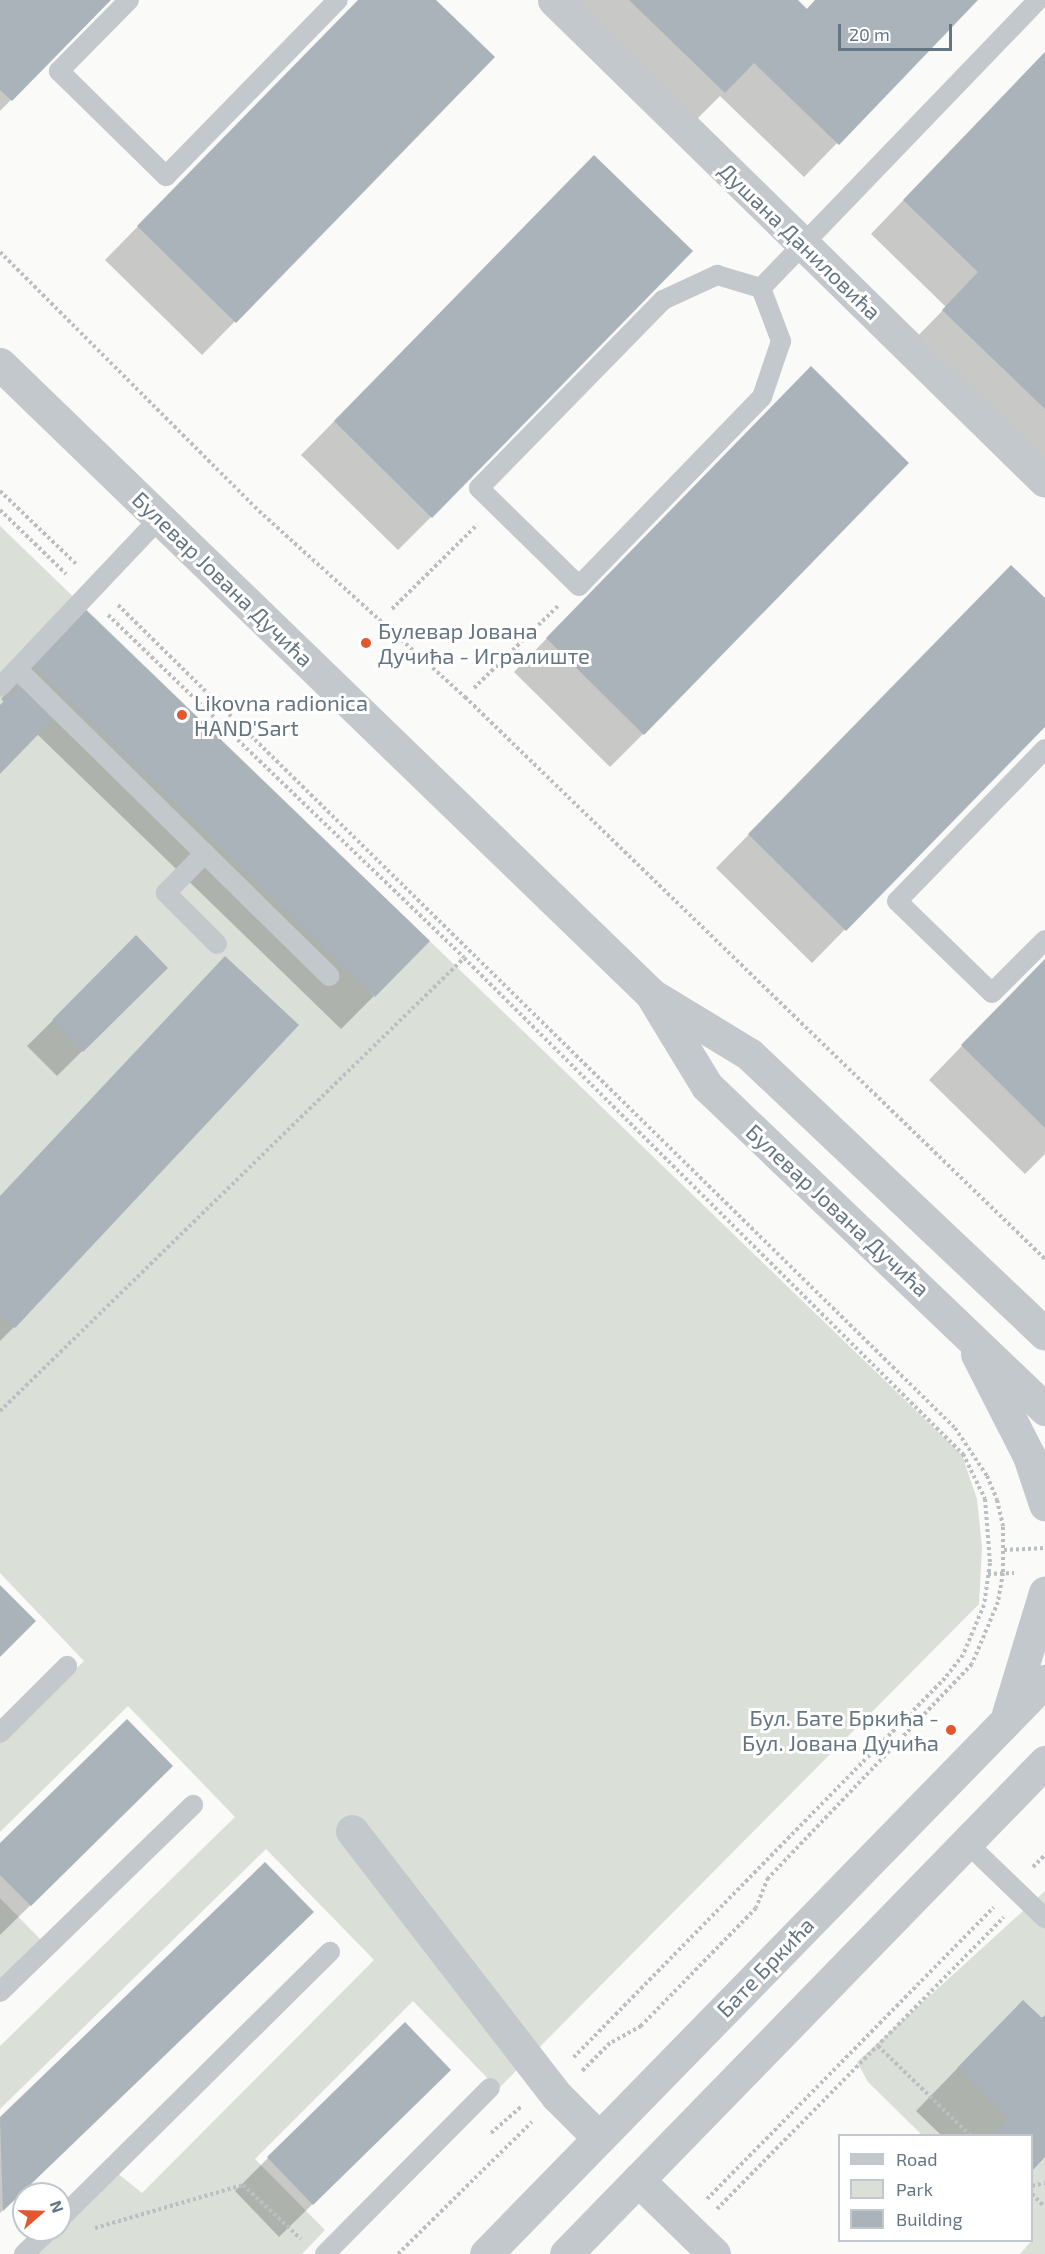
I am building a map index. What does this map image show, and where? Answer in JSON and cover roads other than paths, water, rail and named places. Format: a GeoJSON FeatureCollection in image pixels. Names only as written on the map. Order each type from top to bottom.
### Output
{"type":"FeatureCollection","features":[{"type":"Feature","properties":{"kind":"street","name":"Душана Даниловића"},"geometry":{"type":"LineString","coordinates":[[554,0],[1045,481]]}},
{"type":"Feature","properties":{"kind":"street","name":"Булевар Јована Дучића"},"geometry":{"type":"LineString","coordinates":[[0,364],[652,995],[749,1054],[1045,1334]]}},
{"type":"Feature","properties":{"kind":"street","name":"Булевар Јована Дучића"},"geometry":{"type":"LineString","coordinates":[[652,995],[707,1086],[963,1328],[1045,1409]]}},
{"type":"Feature","properties":{"kind":"street"},"geometry":{"type":"LineString","coordinates":[[1003,1293],[1045,1316]]}},
{"type":"Feature","properties":{"kind":"street"},"geometry":{"type":"LineString","coordinates":[[963,1328],[1029,1456],[1045,1504]]}},
{"type":"Feature","properties":{"kind":"street"},"geometry":{"type":"LineString","coordinates":[[1006,1720],[1045,1592]]}},
{"type":"Feature","properties":{"kind":"street","name":"Бате Бркића"},"geometry":{"type":"LineString","coordinates":[[486,2254],[1045,1681]]}},
{"type":"Feature","properties":{"kind":"street"},"geometry":{"type":"LineString","coordinates":[[566,2254],[969,1844],[1031,1786],[1045,1762]]}},
{"type":"Feature","properties":{"kind":"street"},"geometry":{"type":"LineString","coordinates":[[352,1831],[553,2090],[599,2138]]}},
{"type":"Feature","properties":{"kind":"street"},"geometry":{"type":"LineString","coordinates":[[638,2180],[696,2237]]}},
{"type":"Feature","properties":{"kind":"lane"},"geometry":{"type":"LineString","coordinates":[[129,0],[59,71],[166,176],[338,0]]}},
{"type":"Feature","properties":{"kind":"lane"},"geometry":{"type":"LineString","coordinates":[[761,288],[1038,0]]}},
{"type":"Feature","properties":{"kind":"lane"},"geometry":{"type":"LineString","coordinates":[[717,275],[761,288],[781,341],[762,398],[579,585],[479,488],[663,300],[717,275]]}},
{"type":"Feature","properties":{"kind":"lane"},"geometry":{"type":"LineString","coordinates":[[0,687],[159,519]]}},
{"type":"Feature","properties":{"kind":"lane"},"geometry":{"type":"LineString","coordinates":[[17,669],[329,976]]}},
{"type":"Feature","properties":{"kind":"lane"},"geometry":{"type":"LineString","coordinates":[[1045,749],[897,901],[992,993],[1045,939]]}},
{"type":"Feature","properties":{"kind":"lane"},"geometry":{"type":"LineString","coordinates":[[205,853],[166,893],[217,944]]}},
{"type":"Feature","properties":{"kind":"lane"},"geometry":{"type":"LineString","coordinates":[[0,1733],[67,1666]]}},
{"type":"Feature","properties":{"kind":"lane"},"geometry":{"type":"LineString","coordinates":[[0,1992],[193,1805]]}},
{"type":"Feature","properties":{"kind":"lane"},"geometry":{"type":"LineString","coordinates":[[969,1844],[1045,1918]]}},
{"type":"Feature","properties":{"kind":"lane"},"geometry":{"type":"LineString","coordinates":[[72,2207],[330,1952]]}},
{"type":"Feature","properties":{"kind":"lane"},"geometry":{"type":"LineString","coordinates":[[317,2250],[490,2088]]}},
{"type":"Feature","properties":{"kind":"lane"},"geometry":{"type":"LineString","coordinates":[[24,2254],[36,2242]]}},
{"type":"Feature","properties":{"kind":"place","name":"Булевар Јована Дучића - Игралиште"},"geometry":{"type":"Point","coordinates":[366,643]}},
{"type":"Feature","properties":{"kind":"place","name":"Likovna radionica HAND'Sart"},"geometry":{"type":"Point","coordinates":[182,715]}},
{"type":"Feature","properties":{"kind":"place","name":"Бул. Бате Бркића - Бул. Јована Дучића"},"geometry":{"type":"Point","coordinates":[951,1730]}}]}
